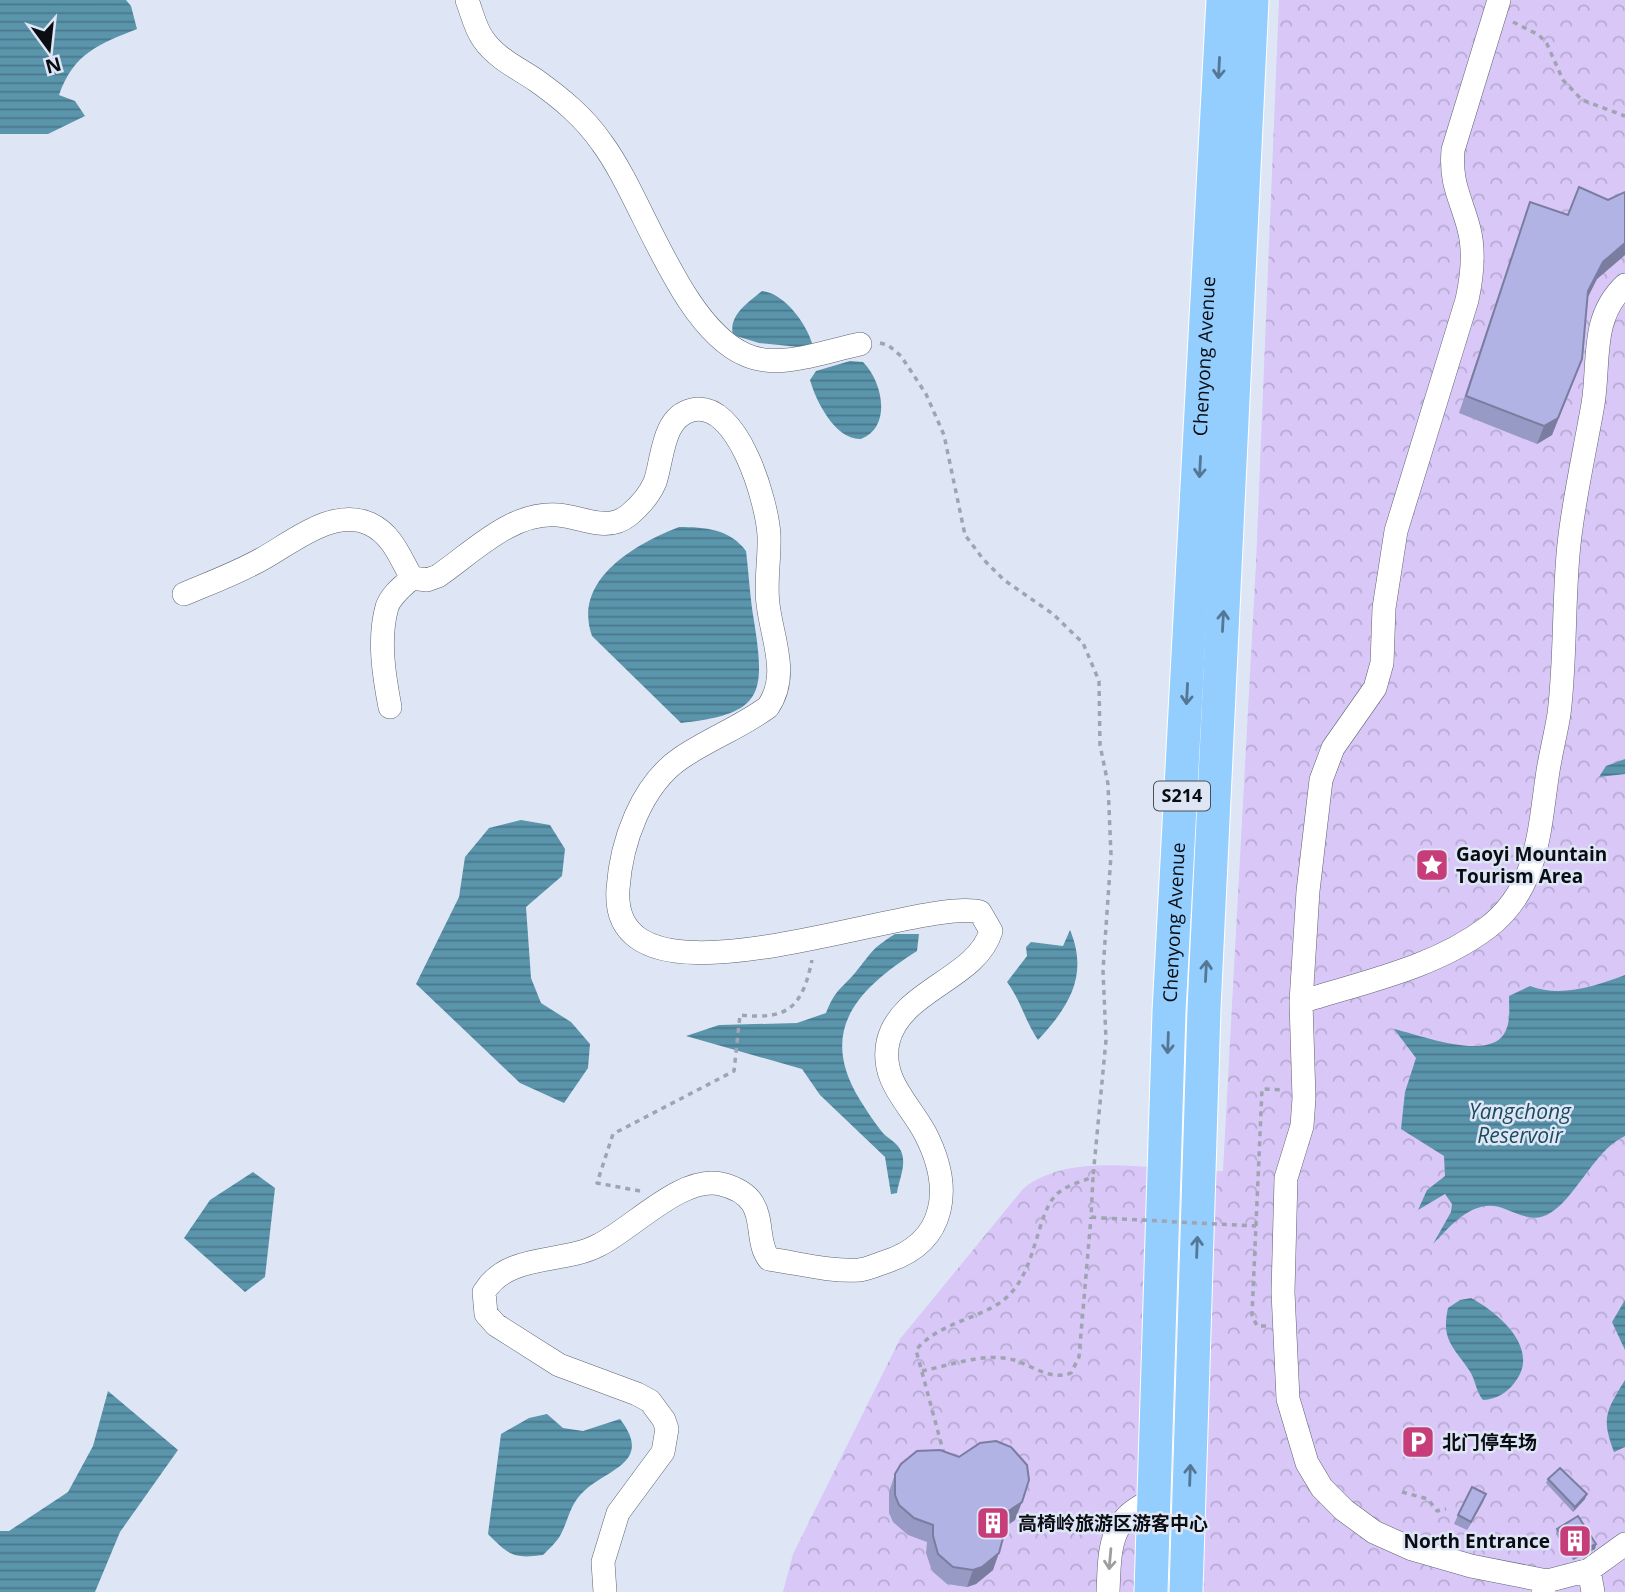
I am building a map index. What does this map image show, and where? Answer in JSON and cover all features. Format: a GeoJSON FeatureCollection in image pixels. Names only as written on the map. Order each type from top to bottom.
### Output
{"type":"FeatureCollection","features":[{"type":"Feature","properties":{"kind":"highway","name":"Chenyong Avenue"},"geometry":{"type":"LineString","coordinates":[[1151,1592],[1156,1499],[1169,1012],[1223,0]]}},
{"type":"Feature","properties":{"kind":"highway","name":"Chenyong Avenue"},"geometry":{"type":"LineString","coordinates":[[1186,1592],[1204,1009],[1252,0]]}},
{"type":"Feature","properties":{"kind":"street"},"geometry":{"type":"LineString","coordinates":[[467,0],[481,36],[491,50],[575,109],[603,143],[666,262],[709,327],[726,344],[747,356],[768,361],[792,359],[860,344]]}},
{"type":"Feature","properties":{"kind":"street"},"geometry":{"type":"LineString","coordinates":[[1497,7],[1453,150],[1451,172],[1454,190],[1469,230],[1471,246],[1472,275],[1467,300],[1396,531],[1384,608],[1382,663],[1375,688],[1333,748],[1321,780],[1308,891],[1301,1002],[1304,1092],[1302,1126],[1286,1178],[1283,1292],[1288,1399],[1307,1463],[1322,1488],[1344,1510],[1385,1538],[1471,1566],[1545,1586],[1591,1581],[1625,1544]]}},
{"type":"Feature","properties":{"kind":"street"},"geometry":{"type":"LineString","coordinates":[[1301,1002],[1436,958],[1464,942],[1504,912],[1519,895],[1530,872],[1541,831],[1559,713],[1569,541],[1597,380],[1597,335],[1610,302],[1625,285]]}},
{"type":"Feature","properties":{"kind":"street"},"geometry":{"type":"LineString","coordinates":[[390,707],[383,666],[387,607],[396,592],[412,578],[427,580],[438,576],[512,524],[534,517],[558,515],[607,525],[625,518],[644,503],[669,432],[678,417],[691,410],[705,410],[732,427],[757,483],[769,533],[767,602],[778,652],[777,694],[757,715],[682,757],[658,779],[638,813],[621,863],[620,909],[640,940],[655,948],[679,951],[769,947],[951,909],[980,912],[991,931],[981,951],[910,1007],[897,1022],[888,1044],[888,1072],[925,1135],[934,1157],[940,1209],[933,1230],[922,1244],[906,1255],[861,1270],[842,1270],[769,1259],[764,1253],[760,1217],[752,1204],[737,1191],[720,1184],[703,1184],[685,1189],[596,1247],[516,1266],[491,1281],[484,1292],[486,1314],[496,1325],[559,1366],[643,1397],[664,1420],[667,1429],[663,1452],[618,1513],[603,1562],[605,1592]]}},
{"type":"Feature","properties":{"kind":"street"},"geometry":{"type":"LineString","coordinates":[[184,594],[261,559],[300,536],[347,519],[370,524],[389,538],[412,578]]}},
{"type":"Feature","properties":{"kind":"street"},"geometry":{"type":"LineString","coordinates":[[1108,1592],[1115,1530],[1135,1509],[1156,1499]]}},
{"type":"Feature","properties":{"kind":"path"},"geometry":{"type":"LineString","coordinates":[[1497,7],[1539,35],[1547,44],[1563,80],[1582,100],[1625,116]]}},
{"type":"Feature","properties":{"kind":"path"},"geometry":{"type":"LineString","coordinates":[[860,344],[888,345],[913,371],[944,435],[965,534],[982,559],[1004,580],[1053,614],[1083,643],[1099,681],[1100,745],[1108,784],[1111,855],[1103,970],[1106,1040],[1079,1357],[1071,1373],[1057,1377],[1000,1358],[973,1360],[923,1374]]}},
{"type":"Feature","properties":{"kind":"path"},"geometry":{"type":"LineString","coordinates":[[663,1204],[639,1191],[597,1183],[613,1134],[734,1071],[740,1015],[767,1018],[778,1016],[790,1008],[808,977],[816,939]]}},
{"type":"Feature","properties":{"kind":"path"},"geometry":{"type":"LineString","coordinates":[[1252,1315],[1262,1089],[1304,1092]]}},
{"type":"Feature","properties":{"kind":"path"},"geometry":{"type":"LineString","coordinates":[[946,1460],[916,1350],[926,1338],[1009,1295],[1027,1268],[1054,1196],[1093,1177]]}},
{"type":"Feature","properties":{"kind":"path"},"geometry":{"type":"LineString","coordinates":[[1091,1217],[1256,1226]]}},
{"type":"Feature","properties":{"kind":"path"},"geometry":{"type":"LineString","coordinates":[[1402,1492],[1427,1499],[1437,1511],[1446,1509]]}},
{"type":"Feature","properties":{"kind":"green space","name":"Gaoyi Mountain Tourism Area"},"geometry":{"type":"Polygon","coordinates":[[[1279,0],[1625,0],[1625,1592],[783,1592],[793,1554],[900,1339],[1023,1189],[1043,1177],[1066,1169],[1092,1166],[1223,1171],[1256,563],[1279,0]]]}},
{"type":"Feature","properties":{"kind":"water"},"geometry":{"type":"Polygon","coordinates":[[[0,0],[126,0],[131,6],[137,29],[89,52],[72,69],[59,95],[75,101],[85,116],[48,134],[0,134],[0,0]]]}},
{"type":"Feature","properties":{"kind":"water"},"geometry":{"type":"Polygon","coordinates":[[[762,291],[778,297],[793,310],[809,335],[812,343],[809,348],[759,343],[733,335],[732,328],[737,315],[762,291]]]}},
{"type":"Feature","properties":{"kind":"water"},"geometry":{"type":"Polygon","coordinates":[[[850,361],[863,362],[870,371],[881,404],[877,425],[861,439],[843,433],[828,418],[810,380],[816,371],[850,361]]]}},
{"type":"Feature","properties":{"kind":"water"},"geometry":{"type":"Polygon","coordinates":[[[679,527],[707,529],[725,534],[746,551],[759,667],[758,684],[743,707],[728,714],[681,723],[592,636],[588,616],[591,598],[599,581],[611,567],[644,543],[679,527]]]}},
{"type":"Feature","properties":{"kind":"water"},"geometry":{"type":"Polygon","coordinates":[[[1625,759],[1625,774],[1599,777],[1606,766],[1625,759]]]}},
{"type":"Feature","properties":{"kind":"water"},"geometry":{"type":"Polygon","coordinates":[[[521,820],[550,825],[565,849],[562,876],[526,907],[531,978],[541,1003],[571,1022],[590,1044],[588,1068],[564,1103],[520,1083],[416,984],[459,897],[465,857],[489,828],[521,820]]]}},
{"type":"Feature","properties":{"kind":"water"},"geometry":{"type":"Polygon","coordinates":[[[1070,930],[1077,962],[1073,990],[1059,1015],[1038,1040],[1007,982],[1027,956],[1026,947],[1031,942],[1063,946],[1070,930]]]}},
{"type":"Feature","properties":{"kind":"water"},"geometry":{"type":"Polygon","coordinates":[[[895,934],[919,934],[917,951],[877,980],[862,996],[850,1014],[844,1032],[842,1053],[848,1075],[860,1100],[903,1156],[897,1193],[891,1194],[885,1157],[820,1095],[802,1069],[686,1036],[719,1025],[797,1023],[826,1013],[835,995],[872,951],[895,934]]]}},
{"type":"Feature","properties":{"kind":"water","name":"Yangchong Reservoir"},"geometry":{"type":"Polygon","coordinates":[[[1625,975],[1625,1136],[1602,1153],[1563,1203],[1552,1212],[1532,1218],[1494,1206],[1484,1206],[1464,1214],[1433,1244],[1451,1212],[1452,1204],[1445,1194],[1418,1210],[1427,1190],[1445,1176],[1444,1156],[1401,1129],[1405,1092],[1416,1058],[1394,1029],[1452,1044],[1483,1045],[1495,1042],[1504,1034],[1509,1020],[1509,996],[1530,986],[1566,991],[1625,975]]]}},
{"type":"Feature","properties":{"kind":"water"},"geometry":{"type":"Polygon","coordinates":[[[253,1172],[275,1188],[265,1277],[245,1292],[184,1238],[210,1200],[253,1172]]]}},
{"type":"Feature","properties":{"kind":"water"},"geometry":{"type":"Polygon","coordinates":[[[1471,1298],[1504,1322],[1520,1345],[1523,1357],[1522,1370],[1512,1386],[1501,1395],[1483,1400],[1471,1374],[1450,1342],[1446,1328],[1448,1308],[1460,1300],[1471,1298]]]}},
{"type":"Feature","properties":{"kind":"water"},"geometry":{"type":"Polygon","coordinates":[[[1625,1300],[1625,1350],[1612,1322],[1625,1300]]]}},
{"type":"Feature","properties":{"kind":"water"},"geometry":{"type":"Polygon","coordinates":[[[1625,1380],[1625,1447],[1614,1452],[1608,1431],[1608,1415],[1625,1380]]]}},
{"type":"Feature","properties":{"kind":"water"},"geometry":{"type":"Polygon","coordinates":[[[108,1391],[178,1450],[120,1532],[95,1592],[0,1592],[0,1531],[9,1531],[68,1492],[93,1446],[108,1391]]]}},
{"type":"Feature","properties":{"kind":"water"},"geometry":{"type":"Polygon","coordinates":[[[547,1414],[563,1428],[583,1431],[620,1419],[630,1435],[632,1448],[620,1466],[586,1489],[577,1499],[559,1537],[543,1555],[518,1556],[501,1547],[488,1534],[501,1434],[529,1418],[547,1414]]]}},
{"type":"Feature","properties":{"kind":"building"},"geometry":{"type":"Polygon","coordinates":[[[1579,187],[1608,200],[1625,192],[1625,243],[1603,262],[1588,291],[1582,359],[1558,418],[1544,426],[1466,396],[1530,202],[1568,215],[1579,187]]]}},
{"type":"Feature","properties":{"kind":"building","name":"高椅岭旅游区游客中心"},"geometry":{"type":"Polygon","coordinates":[[[996,1441],[1011,1447],[1027,1465],[1029,1480],[1022,1502],[1000,1517],[1003,1538],[999,1553],[982,1567],[973,1570],[953,1567],[938,1554],[933,1525],[914,1518],[899,1505],[895,1495],[895,1474],[901,1464],[917,1451],[940,1450],[959,1457],[980,1443],[996,1441]]]}},
{"type":"Feature","properties":{"kind":"building"},"geometry":{"type":"Polygon","coordinates":[[[1560,1468],[1587,1494],[1575,1507],[1548,1479],[1560,1468]]]}},
{"type":"Feature","properties":{"kind":"building"},"geometry":{"type":"Polygon","coordinates":[[[1472,1487],[1486,1494],[1471,1522],[1458,1515],[1472,1487]]]}},
{"type":"Feature","properties":{"kind":"building","name":"North Entrance"},"geometry":{"type":"Polygon","coordinates":[[[1578,1516],[1596,1544],[1574,1555],[1557,1529],[1578,1516]]]}},
{"type":"Feature","properties":{"kind":"place","name":"Gaoyi Mountain Tourism Area"},"geometry":{"type":"Point","coordinates":[1432,865]}},
{"type":"Feature","properties":{"kind":"place","name":"北门停车场"},"geometry":{"type":"Point","coordinates":[1418,1442]}},
{"type":"Feature","properties":{"kind":"place","name":"高椅岭旅游区游客中心"},"geometry":{"type":"Point","coordinates":[993,1523]}},
{"type":"Feature","properties":{"kind":"place","name":"North Entrance"},"geometry":{"type":"Point","coordinates":[1575,1541]}}]}
